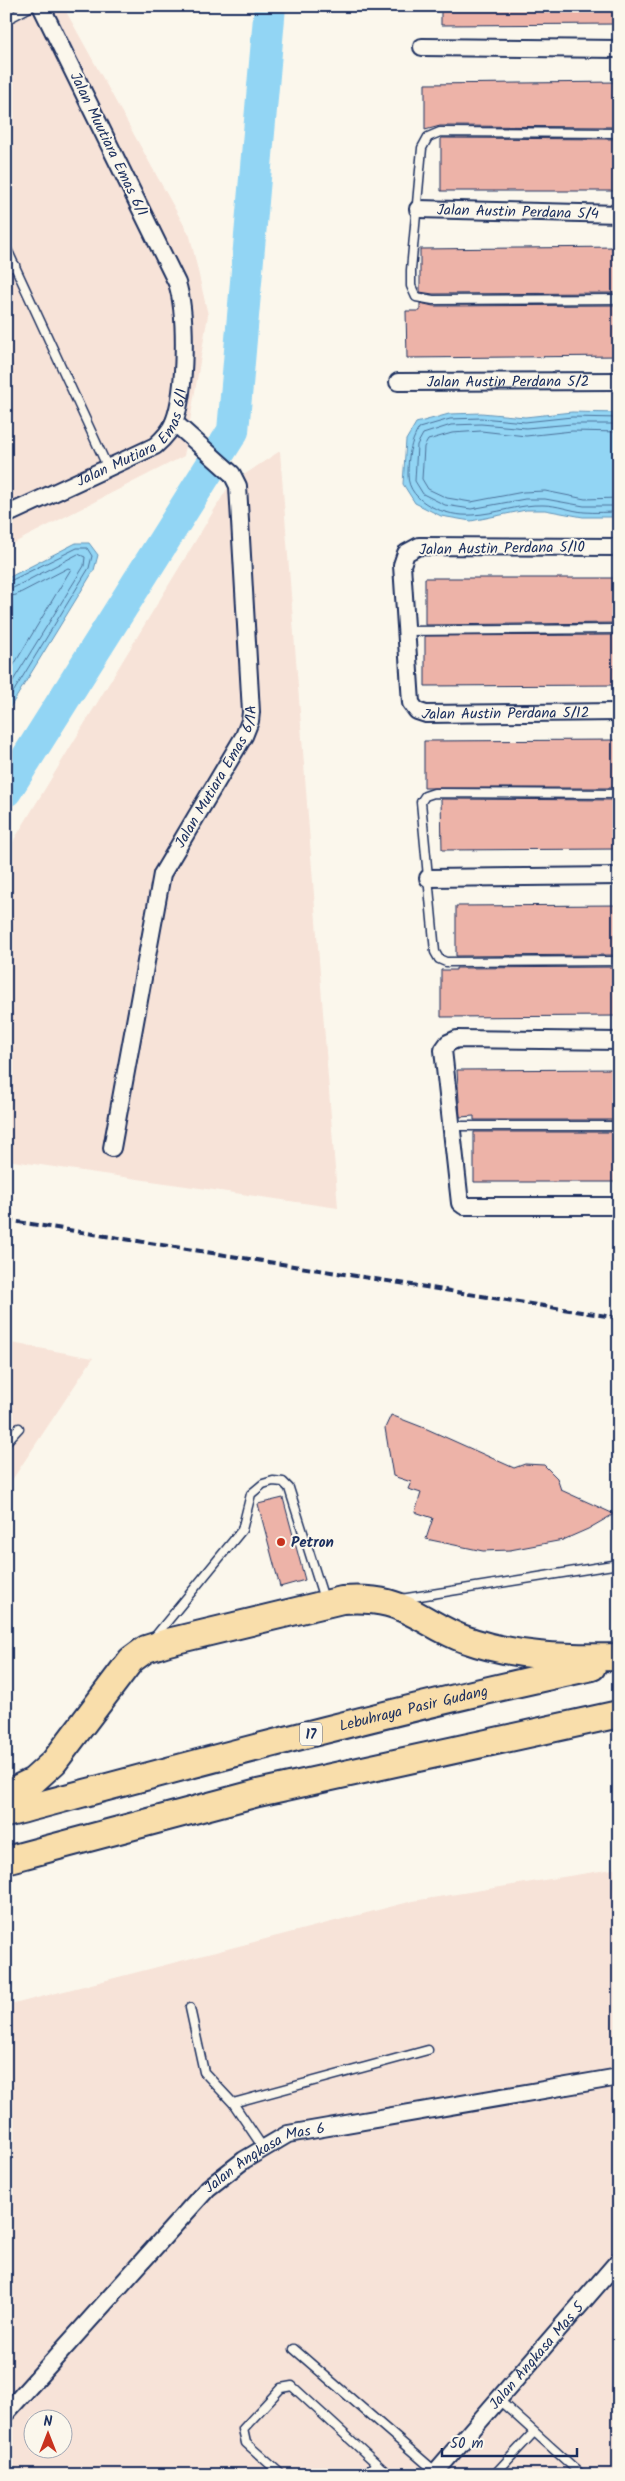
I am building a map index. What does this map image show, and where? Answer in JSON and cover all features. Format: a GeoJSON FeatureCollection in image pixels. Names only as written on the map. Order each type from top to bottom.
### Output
{"type":"FeatureCollection","features":[{"type":"Feature","properties":{"kind":"highway"},"geometry":{"type":"LineString","coordinates":[[6,1794],[32,1781],[54,1762],[132,1660],[143,1652],[168,1642],[342,1600],[366,1599],[390,1603],[461,1638],[495,1649],[575,1658],[619,1657]]}},
{"type":"Feature","properties":{"kind":"highway","name":"Lebuhraya Pasir Gudang"},"geometry":{"type":"LineString","coordinates":[[6,1814],[247,1749],[518,1683],[619,1662]]}},
{"type":"Feature","properties":{"kind":"highway"},"geometry":{"type":"LineString","coordinates":[[6,1860],[258,1793],[619,1714]]}},
{"type":"Feature","properties":{"kind":"street","name":"Jalan Muutiara Emas 6/1"},"geometry":{"type":"LineString","coordinates":[[41,6],[177,283]]}},
{"type":"Feature","properties":{"kind":"street"},"geometry":{"type":"LineString","coordinates":[[422,47],[619,50]]}},
{"type":"Feature","properties":{"kind":"street","name":"Jalan Austin Perdana 5/4"},"geometry":{"type":"LineString","coordinates":[[418,209],[619,214]]}},
{"type":"Feature","properties":{"kind":"street","name":"Jalan Mutiara Emas 6/1"},"geometry":{"type":"LineString","coordinates":[[6,515],[155,446],[164,439],[174,422],[182,379],[183,315],[177,283]]}},
{"type":"Feature","properties":{"kind":"street","name":"Jalan Austin Perdana 5/2"},"geometry":{"type":"LineString","coordinates":[[398,382],[619,381]]}},
{"type":"Feature","properties":{"kind":"street","name":"Jalan Mutiara Emas 6/1A"},"geometry":{"type":"LineString","coordinates":[[112,1148],[162,874],[244,736],[250,722],[238,486],[232,474],[174,422]]}},
{"type":"Feature","properties":{"kind":"street","name":"Jalan Austin Perdana 5/10"},"geometry":{"type":"LineString","coordinates":[[406,631],[402,564],[406,553],[419,546],[619,547]]}},
{"type":"Feature","properties":{"kind":"street","name":"Jalan Austin Perdana 5/12"},"geometry":{"type":"LineString","coordinates":[[406,631],[411,703],[417,711],[426,714],[619,712]]}},
{"type":"Feature","properties":{"kind":"street"},"geometry":{"type":"LineString","coordinates":[[428,878],[619,876]]}},
{"type":"Feature","properties":{"kind":"street"},"geometry":{"type":"LineString","coordinates":[[619,1040],[457,1039],[448,1043],[444,1050],[450,1126],[460,1202],[464,1206],[619,1206]]}},
{"type":"Feature","properties":{"kind":"street","name":"Jalan Angkasa Mas 6"},"geometry":{"type":"LineString","coordinates":[[6,2413],[208,2188],[244,2160],[288,2134],[619,2077]]}},
{"type":"Feature","properties":{"kind":"street","name":"Jalan Angkasa Mas 5"},"geometry":{"type":"LineString","coordinates":[[434,2473],[619,2260]]}},
{"type":"Feature","properties":{"kind":"lane"},"geometry":{"type":"LineString","coordinates":[[6,20],[32,6]]}},
{"type":"Feature","properties":{"kind":"lane"},"geometry":{"type":"LineString","coordinates":[[619,133],[440,132],[428,137],[422,148],[411,270],[411,286],[416,297],[433,300],[619,299]]}},
{"type":"Feature","properties":{"kind":"lane"},"geometry":{"type":"LineString","coordinates":[[6,247],[109,468]]}},
{"type":"Feature","properties":{"kind":"lane"},"geometry":{"type":"LineString","coordinates":[[6,270],[15,265]]}},
{"type":"Feature","properties":{"kind":"lane"},"geometry":{"type":"LineString","coordinates":[[406,631],[619,629]]}},
{"type":"Feature","properties":{"kind":"lane"},"geometry":{"type":"LineString","coordinates":[[619,794],[434,793],[425,796],[421,802],[435,952],[439,959],[446,962],[619,961]]}},
{"type":"Feature","properties":{"kind":"lane"},"geometry":{"type":"LineString","coordinates":[[450,1126],[619,1126]]}},
{"type":"Feature","properties":{"kind":"lane"},"geometry":{"type":"LineString","coordinates":[[6,1442],[19,1428]]}},
{"type":"Feature","properties":{"kind":"lane"},"geometry":{"type":"LineString","coordinates":[[143,1652],[242,1530],[251,1494],[263,1484],[273,1481],[282,1482],[289,1488],[326,1604]]}},
{"type":"Feature","properties":{"kind":"lane"},"geometry":{"type":"LineString","coordinates":[[382,1602],[619,1564]]}},
{"type":"Feature","properties":{"kind":"lane"},"geometry":{"type":"LineString","coordinates":[[190,2008],[204,2072],[233,2103],[264,2149]]}},
{"type":"Feature","properties":{"kind":"lane"},"geometry":{"type":"LineString","coordinates":[[233,2103],[428,2050]]}},
{"type":"Feature","properties":{"kind":"lane"},"geometry":{"type":"LineString","coordinates":[[294,2349],[434,2473]]}},
{"type":"Feature","properties":{"kind":"lane"},"geometry":{"type":"LineString","coordinates":[[282,2475],[246,2443],[243,2429],[281,2388],[292,2386],[389,2475]]}},
{"type":"Feature","properties":{"kind":"lane"},"geometry":{"type":"LineString","coordinates":[[498,2400],[582,2475]]}},
{"type":"Feature","properties":{"kind":"lane"},"geometry":{"type":"LineString","coordinates":[[494,2475],[534,2432]]}},
{"type":"Feature","properties":{"kind":"lane"},"geometry":{"type":"LineString","coordinates":[[366,2475],[376,2463]]}},
{"type":"Feature","properties":{"kind":"shaded area"},"geometry":{"type":"Polygon","coordinates":[[[6,6],[63,6],[190,236],[208,315],[184,456],[6,547],[6,6]]]}},
{"type":"Feature","properties":{"kind":"shaded area"},"geometry":{"type":"Polygon","coordinates":[[[280,451],[338,1208],[6,1160],[6,853],[230,484],[280,451]]]}},
{"type":"Feature","properties":{"kind":"shaded area"},"geometry":{"type":"Polygon","coordinates":[[[6,1342],[93,1358],[6,1489],[6,1342]]]}},
{"type":"Feature","properties":{"kind":"shaded area"},"geometry":{"type":"Polygon","coordinates":[[[619,1868],[619,2475],[6,2475],[6,2006],[413,1901],[619,1868]]]}},
{"type":"Feature","properties":{"kind":"water"},"geometry":{"type":"Polygon","coordinates":[[[572,412],[619,413],[619,517],[583,517],[545,510],[526,510],[471,521],[441,516],[415,503],[403,484],[406,440],[416,423],[449,414],[481,413],[525,417],[572,412]]]}},
{"type":"Feature","properties":{"kind":"water"},"geometry":{"type":"Polygon","coordinates":[[[76,543],[89,543],[98,555],[94,570],[6,714],[6,579],[76,543]]]}},
{"type":"Feature","properties":{"kind":"building"},"geometry":{"type":"Polygon","coordinates":[[[441,6],[619,6],[619,24],[441,25],[441,6]]]}},
{"type":"Feature","properties":{"kind":"building"},"geometry":{"type":"Polygon","coordinates":[[[619,82],[619,127],[440,126],[425,130],[425,84],[619,82]]]}},
{"type":"Feature","properties":{"kind":"building"},"geometry":{"type":"Polygon","coordinates":[[[441,138],[619,139],[619,191],[441,191],[441,138]]]}},
{"type":"Feature","properties":{"kind":"building"},"geometry":{"type":"Polygon","coordinates":[[[619,247],[619,293],[433,294],[420,292],[420,249],[619,247]]]}},
{"type":"Feature","properties":{"kind":"building"},"geometry":{"type":"Polygon","coordinates":[[[420,303],[433,306],[619,305],[619,356],[407,358],[406,311],[420,311],[420,303]]]}},
{"type":"Feature","properties":{"kind":"building"},"geometry":{"type":"Polygon","coordinates":[[[425,578],[619,578],[619,623],[425,625],[425,578]]]}},
{"type":"Feature","properties":{"kind":"building"},"geometry":{"type":"Polygon","coordinates":[[[619,635],[619,685],[425,686],[425,636],[619,635]]]}},
{"type":"Feature","properties":{"kind":"building"},"geometry":{"type":"Polygon","coordinates":[[[619,740],[619,788],[424,788],[424,741],[619,740]]]}},
{"type":"Feature","properties":{"kind":"building"},"geometry":{"type":"Polygon","coordinates":[[[441,799],[619,800],[619,849],[442,850],[441,799]]]}},
{"type":"Feature","properties":{"kind":"building"},"geometry":{"type":"Polygon","coordinates":[[[619,905],[619,955],[456,956],[456,906],[619,905]]]}},
{"type":"Feature","properties":{"kind":"building"},"geometry":{"type":"Polygon","coordinates":[[[619,967],[619,1016],[441,1017],[441,970],[456,970],[456,968],[619,967]]]}},
{"type":"Feature","properties":{"kind":"building"},"geometry":{"type":"Polygon","coordinates":[[[619,1069],[619,1120],[474,1120],[474,1116],[460,1117],[457,1070],[619,1069]]]}},
{"type":"Feature","properties":{"kind":"building"},"geometry":{"type":"Polygon","coordinates":[[[474,1132],[619,1132],[619,1182],[474,1182],[474,1132]]]}},
{"type":"Feature","properties":{"kind":"building"},"geometry":{"type":"Polygon","coordinates":[[[391,1415],[514,1468],[525,1464],[544,1465],[557,1478],[561,1490],[614,1514],[588,1529],[563,1540],[510,1550],[483,1551],[426,1539],[433,1518],[415,1512],[421,1493],[408,1489],[411,1482],[393,1476],[385,1428],[391,1415]]]}},
{"type":"Feature","properties":{"kind":"building","name":"Petron"},"geometry":{"type":"Polygon","coordinates":[[[283,1498],[305,1580],[280,1587],[258,1504],[283,1498]]]}},
{"type":"Feature","properties":{"kind":"waterway"},"geometry":{"type":"LineString","coordinates":[[6,791],[233,431],[270,6]]}},
{"type":"Feature","properties":{"kind":"railway"},"geometry":{"type":"LineString","coordinates":[[6,1220],[619,1318]]}},
{"type":"Feature","properties":{"kind":"place","name":"Petron"},"geometry":{"type":"Point","coordinates":[281,1542]}}]}
